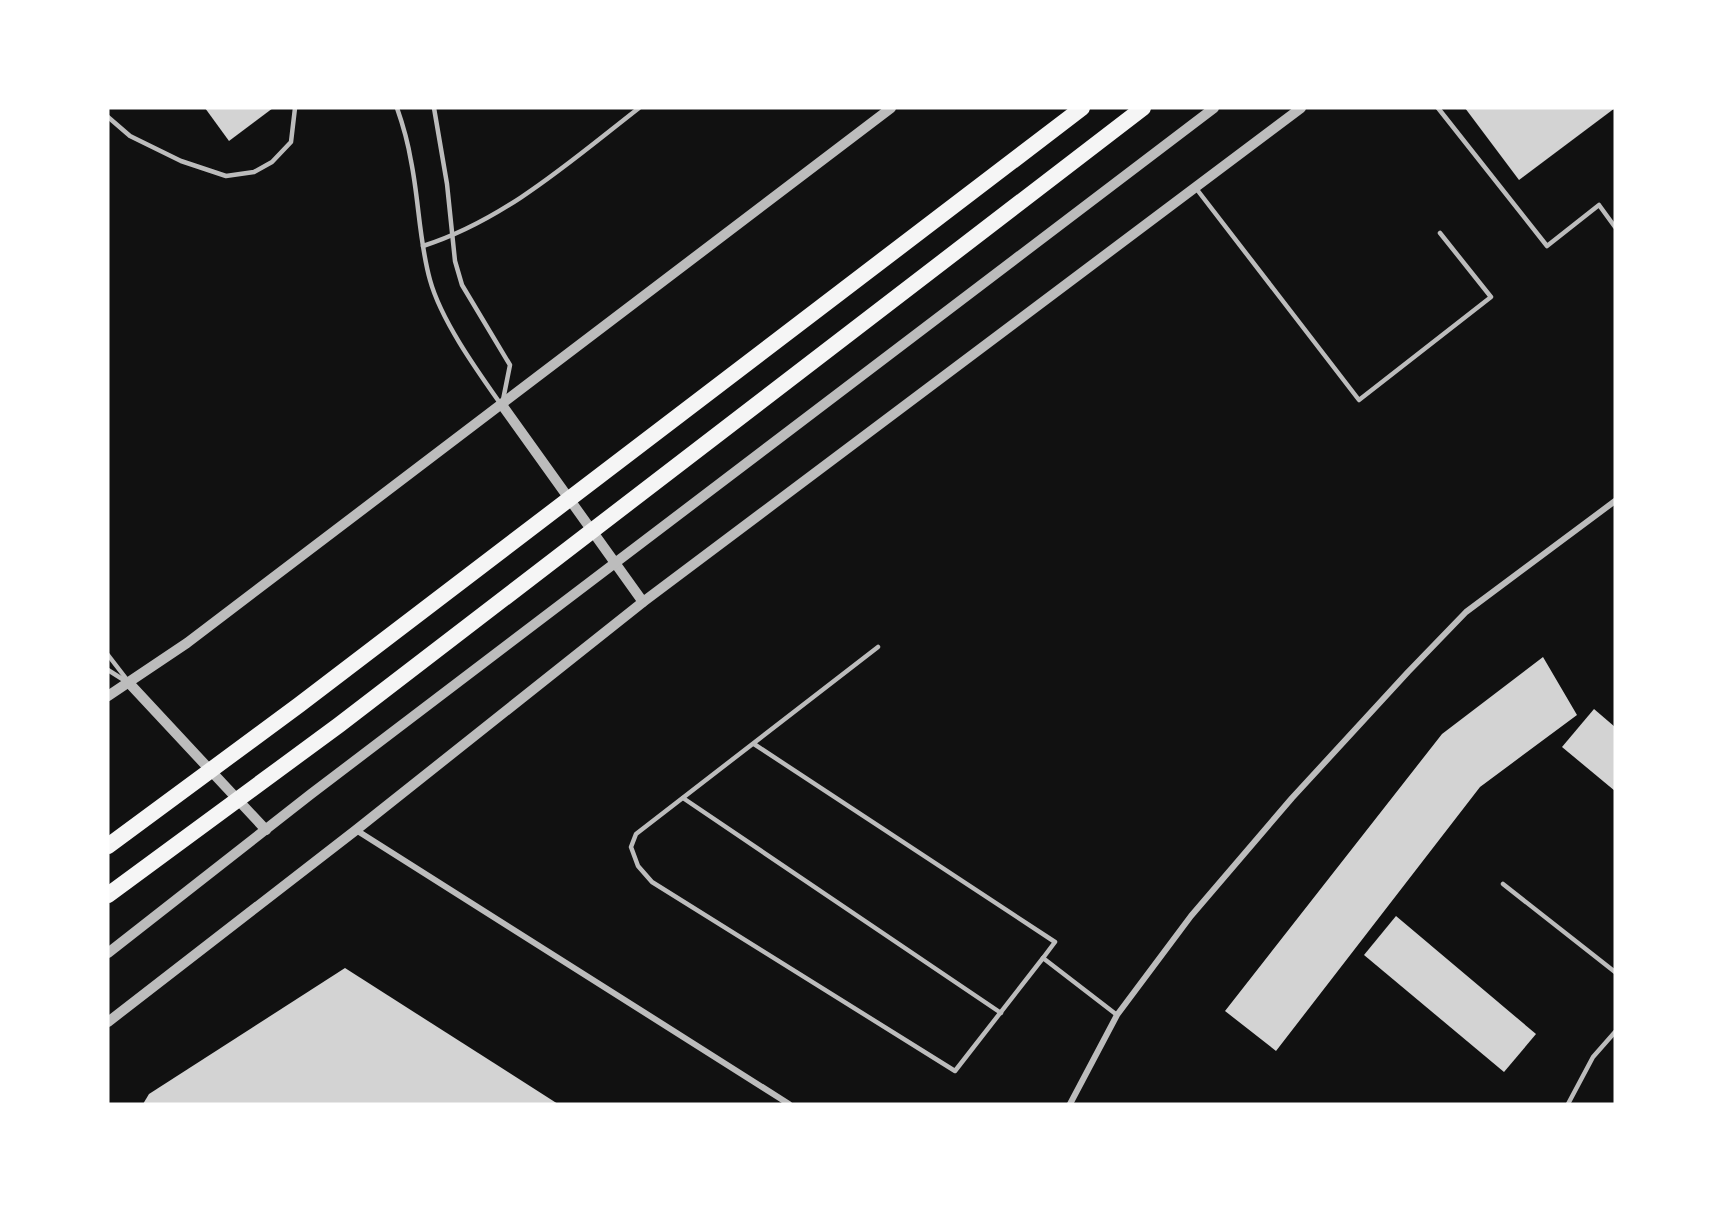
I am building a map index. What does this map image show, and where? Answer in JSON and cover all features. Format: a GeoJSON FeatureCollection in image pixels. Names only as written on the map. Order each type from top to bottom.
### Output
{"type":"FeatureCollection","features":[{"type":"Feature","properties":{"kind":"highway"},"geometry":{"type":"LineString","coordinates":[[108,846],[299,705],[1082,108]]}},
{"type":"Feature","properties":{"kind":"highway"},"geometry":{"type":"LineString","coordinates":[[108,895],[339,725],[1143,108]]}},
{"type":"Feature","properties":{"kind":"street"},"geometry":{"type":"LineString","coordinates":[[108,696],[188,643],[891,108]]}},
{"type":"Feature","properties":{"kind":"street"},"geometry":{"type":"LineString","coordinates":[[108,953],[266,830],[1214,108]]}},
{"type":"Feature","properties":{"kind":"street"},"geometry":{"type":"LineString","coordinates":[[108,1022],[356,830],[643,602],[1301,108]]}},
{"type":"Feature","properties":{"kind":"street"},"geometry":{"type":"LineString","coordinates":[[502,405],[643,602]]}},
{"type":"Feature","properties":{"kind":"street"},"geometry":{"type":"LineString","coordinates":[[1070,1104],[1117,1015],[1191,916],[1292,798],[1466,612],[1615,501]]}},
{"type":"Feature","properties":{"kind":"street"},"geometry":{"type":"LineString","coordinates":[[129,683],[266,830]]}},
{"type":"Feature","properties":{"kind":"street"},"geometry":{"type":"LineString","coordinates":[[356,830],[789,1104]]}},
{"type":"Feature","properties":{"kind":"lane"},"geometry":{"type":"LineString","coordinates":[[108,117],[130,136],[181,161],[226,176],[254,172],[272,162],[291,142],[295,108]]}},
{"type":"Feature","properties":{"kind":"lane"},"geometry":{"type":"LineString","coordinates":[[397,108],[411,161],[430,280],[439,305],[502,405]]}},
{"type":"Feature","properties":{"kind":"lane"},"geometry":{"type":"LineString","coordinates":[[434,108],[447,184],[451,237],[462,285],[510,365],[502,405]]}},
{"type":"Feature","properties":{"kind":"lane"},"geometry":{"type":"LineString","coordinates":[[423,246],[451,237],[502,209],[549,178],[639,108]]}},
{"type":"Feature","properties":{"kind":"lane"},"geometry":{"type":"LineString","coordinates":[[1438,108],[1547,246],[1599,206],[1615,227]]}},
{"type":"Feature","properties":{"kind":"lane"},"geometry":{"type":"LineString","coordinates":[[1195,187],[1359,400],[1491,297],[1440,233]]}},
{"type":"Feature","properties":{"kind":"lane"},"geometry":{"type":"LineString","coordinates":[[754,744],[1055,942],[955,1071],[652,882],[638,866],[631,847],[636,834],[878,648]]}},
{"type":"Feature","properties":{"kind":"lane"},"geometry":{"type":"LineString","coordinates":[[108,655],[129,683]]}},
{"type":"Feature","properties":{"kind":"lane"},"geometry":{"type":"LineString","coordinates":[[108,670],[129,683]]}},
{"type":"Feature","properties":{"kind":"lane"},"geometry":{"type":"LineString","coordinates":[[683,798],[1001,1013]]}},
{"type":"Feature","properties":{"kind":"lane"},"geometry":{"type":"LineString","coordinates":[[1503,884],[1615,972]]}},
{"type":"Feature","properties":{"kind":"lane"},"geometry":{"type":"LineString","coordinates":[[1043,958],[1117,1015]]}},
{"type":"Feature","properties":{"kind":"lane"},"geometry":{"type":"LineString","coordinates":[[1568,1104],[1593,1057],[1615,1032]]}},
{"type":"Feature","properties":{"kind":"building"},"geometry":{"type":"Polygon","coordinates":[[[205,108],[273,108],[229,141],[205,108]]]}},
{"type":"Feature","properties":{"kind":"building"},"geometry":{"type":"Polygon","coordinates":[[[1465,108],[1615,108],[1519,180],[1465,108]]]}},
{"type":"Feature","properties":{"kind":"building"},"geometry":{"type":"Polygon","coordinates":[[[1543,657],[1577,715],[1480,787],[1276,1051],[1225,1011],[1442,734],[1543,657]]]}},
{"type":"Feature","properties":{"kind":"building"},"geometry":{"type":"Polygon","coordinates":[[[1594,709],[1615,727],[1615,791],[1562,747],[1594,709]]]}},
{"type":"Feature","properties":{"kind":"building"},"geometry":{"type":"Polygon","coordinates":[[[1396,916],[1536,1034],[1504,1072],[1364,955],[1396,916]]]}},
{"type":"Feature","properties":{"kind":"building"},"geometry":{"type":"Polygon","coordinates":[[[345,968],[558,1104],[143,1104],[149,1094],[345,968]]]}}]}
